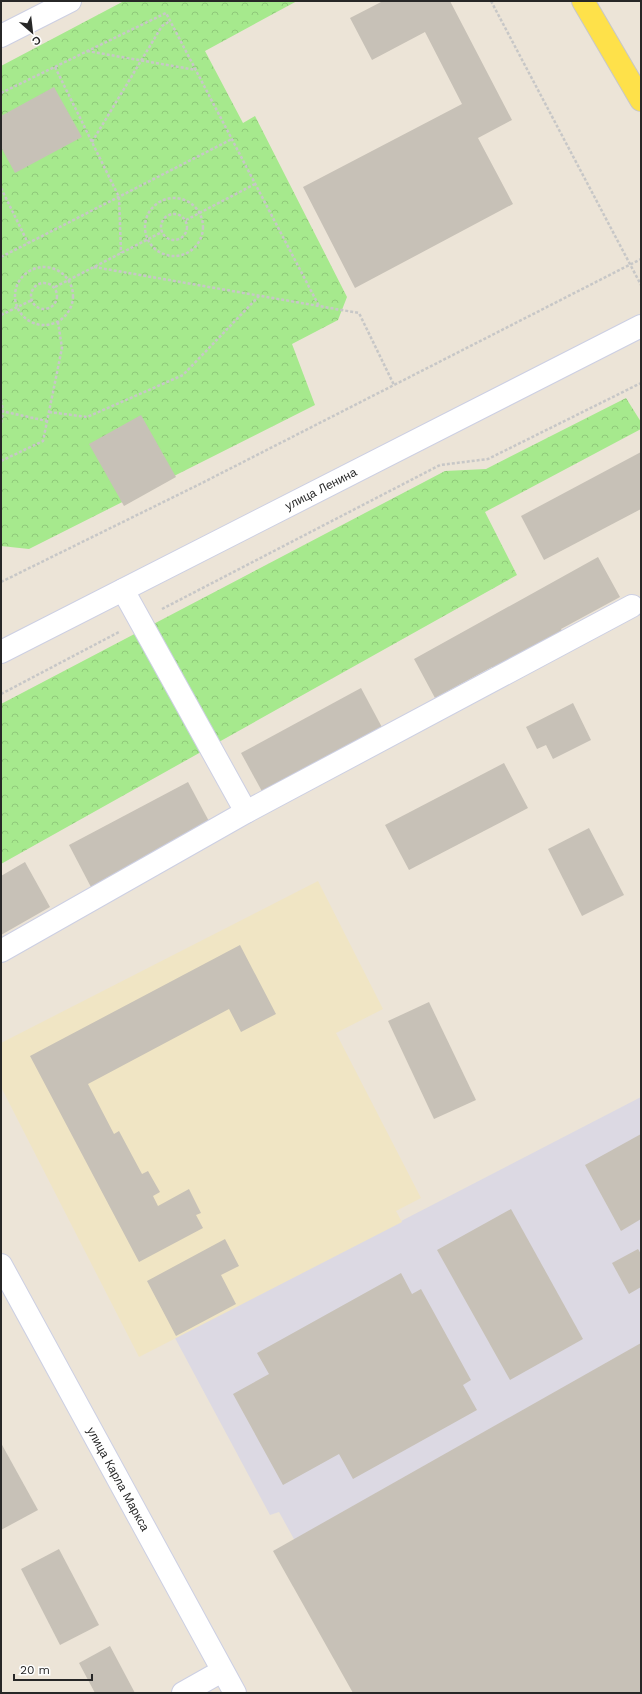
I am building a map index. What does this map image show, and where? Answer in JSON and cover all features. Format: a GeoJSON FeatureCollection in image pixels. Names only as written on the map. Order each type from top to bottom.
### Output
{"type":"FeatureCollection","features":[{"type":"Feature","properties":{"kind":"main road"},"geometry":{"type":"LineString","coordinates":[[583,1],[641,100]]}},
{"type":"Feature","properties":{"kind":"street"},"geometry":{"type":"LineString","coordinates":[[1,36],[70,1]]}},
{"type":"Feature","properties":{"kind":"street","name":"улица Ленина"},"geometry":{"type":"LineString","coordinates":[[1,652],[641,326]]}},
{"type":"Feature","properties":{"kind":"street"},"geometry":{"type":"LineString","coordinates":[[123,590],[246,812]]}},
{"type":"Feature","properties":{"kind":"street"},"geometry":{"type":"LineString","coordinates":[[1,951],[246,812],[632,606]]}},
{"type":"Feature","properties":{"kind":"street","name":"улица Карла Маркса"},"geometry":{"type":"LineString","coordinates":[[1,1264],[235,1693]]}},
{"type":"Feature","properties":{"kind":"street"},"geometry":{"type":"LineString","coordinates":[[183,1693],[222,1671]]}},
{"type":"Feature","properties":{"kind":"path"},"geometry":{"type":"LineString","coordinates":[[491,1],[641,285]]}},
{"type":"Feature","properties":{"kind":"path"},"geometry":{"type":"LineString","coordinates":[[1,93],[166,13],[319,306]]}},
{"type":"Feature","properties":{"kind":"path"},"geometry":{"type":"LineString","coordinates":[[92,142],[162,26],[170,21]]}},
{"type":"Feature","properties":{"kind":"path"},"geometry":{"type":"LineString","coordinates":[[87,51],[196,71]]}},
{"type":"Feature","properties":{"kind":"path"},"geometry":{"type":"LineString","coordinates":[[55,67],[118,197],[121,253]]}},
{"type":"Feature","properties":{"kind":"path"},"geometry":{"type":"LineString","coordinates":[[1,257],[232,139]]}},
{"type":"Feature","properties":{"kind":"path"},"geometry":{"type":"LineString","coordinates":[[186,220],[255,184]]}},
{"type":"Feature","properties":{"kind":"path"},"geometry":{"type":"LineString","coordinates":[[1,188],[28,243]]}},
{"type":"Feature","properties":{"kind":"path"},"geometry":{"type":"LineString","coordinates":[[179,198],[188,201],[200,213],[204,232],[198,244],[188,253],[170,256],[161,253],[154,248],[148,239],[145,232],[145,222],[148,214],[161,201],[179,198]]}},
{"type":"Feature","properties":{"kind":"path"},"geometry":{"type":"LineString","coordinates":[[177,214],[186,220],[188,229],[181,239],[168,239],[162,232],[162,221],[168,215],[177,214]]}},
{"type":"Feature","properties":{"kind":"path"},"geometry":{"type":"LineString","coordinates":[[55,287],[162,232]]}},
{"type":"Feature","properties":{"kind":"path"},"geometry":{"type":"LineString","coordinates":[[1,582],[641,259]]}},
{"type":"Feature","properties":{"kind":"path"},"geometry":{"type":"LineString","coordinates":[[39,267],[56,269],[64,273],[69,280],[74,296],[73,304],[64,317],[58,322],[42,325],[34,324],[27,320],[17,307],[16,290],[18,282],[31,270],[39,267]]}},
{"type":"Feature","properties":{"kind":"path"},"geometry":{"type":"LineString","coordinates":[[94,267],[359,313],[394,385]]}},
{"type":"Feature","properties":{"kind":"path"},"geometry":{"type":"LineString","coordinates":[[46,282],[55,287],[58,298],[56,302],[50,308],[38,308],[32,300],[32,290],[38,284],[46,282]]}},
{"type":"Feature","properties":{"kind":"path"},"geometry":{"type":"LineString","coordinates":[[49,412],[87,417],[183,375],[260,296]]}},
{"type":"Feature","properties":{"kind":"path"},"geometry":{"type":"LineString","coordinates":[[1,315],[32,300]]}},
{"type":"Feature","properties":{"kind":"path"},"geometry":{"type":"LineString","coordinates":[[1,461],[43,441],[62,348],[58,322]]}},
{"type":"Feature","properties":{"kind":"path"},"geometry":{"type":"LineString","coordinates":[[1,694],[440,465],[488,459],[641,383]]}},
{"type":"Feature","properties":{"kind":"path"},"geometry":{"type":"LineString","coordinates":[[1,400],[1,424]]}},
{"type":"Feature","properties":{"kind":"path"},"geometry":{"type":"LineString","coordinates":[[2,411],[47,421]]}},
{"type":"Feature","properties":{"kind":"shaded area"},"geometry":{"type":"Polygon","coordinates":[[[318,881],[383,1009],[336,1033],[421,1198],[396,1211],[402,1222],[139,1357],[1,1087],[1,1043],[318,881]]]}},
{"type":"Feature","properties":{"kind":"shaded area"},"geometry":{"type":"Polygon","coordinates":[[[641,1097],[641,1693],[379,1693],[279,1512],[270,1515],[175,1338],[641,1097]]]}},
{"type":"Feature","properties":{"kind":"green space"},"geometry":{"type":"Polygon","coordinates":[[[124,1],[297,1],[205,51],[243,123],[255,116],[347,297],[338,320],[292,344],[315,405],[29,549],[1,546],[1,66],[124,1]]]}},
{"type":"Feature","properties":{"kind":"green space"},"geometry":{"type":"Polygon","coordinates":[[[626,398],[641,422],[641,429],[485,512],[517,575],[1,864],[1,704],[445,471],[486,469],[626,398]]]}},
{"type":"Feature","properties":{"kind":"building"},"geometry":{"type":"Polygon","coordinates":[[[383,1],[450,1],[512,120],[478,138],[513,204],[355,288],[303,187],[462,104],[425,32],[372,60],[350,18],[383,1]]]}},
{"type":"Feature","properties":{"kind":"building"},"geometry":{"type":"Polygon","coordinates":[[[54,87],[82,137],[15,173],[1,147],[1,116],[54,87]]]}},
{"type":"Feature","properties":{"kind":"building"},"geometry":{"type":"Polygon","coordinates":[[[141,415],[176,477],[124,506],[89,444],[141,415]]]}},
{"type":"Feature","properties":{"kind":"building"},"geometry":{"type":"Polygon","coordinates":[[[641,452],[641,509],[544,560],[521,516],[641,452]]]}},
{"type":"Feature","properties":{"kind":"building"},"geometry":{"type":"Polygon","coordinates":[[[598,557],[620,597],[561,629],[566,639],[497,676],[492,667],[435,698],[414,659],[598,557]]]}},
{"type":"Feature","properties":{"kind":"building"},"geometry":{"type":"Polygon","coordinates":[[[361,688],[384,731],[264,795],[241,753],[361,688]]]}},
{"type":"Feature","properties":{"kind":"building"},"geometry":{"type":"Polygon","coordinates":[[[573,703],[591,740],[553,759],[546,745],[537,749],[526,727],[573,703]]]}},
{"type":"Feature","properties":{"kind":"building"},"geometry":{"type":"Polygon","coordinates":[[[504,763],[528,808],[409,870],[385,825],[504,763]]]}},
{"type":"Feature","properties":{"kind":"building"},"geometry":{"type":"Polygon","coordinates":[[[188,782],[211,825],[92,889],[69,845],[188,782]]]}},
{"type":"Feature","properties":{"kind":"building"},"geometry":{"type":"Polygon","coordinates":[[[589,828],[624,895],[582,916],[548,849],[589,828]]]}},
{"type":"Feature","properties":{"kind":"building"},"geometry":{"type":"Polygon","coordinates":[[[25,862],[50,907],[1,935],[1,876],[25,862]]]}},
{"type":"Feature","properties":{"kind":"building"},"geometry":{"type":"Polygon","coordinates":[[[240,945],[276,1014],[241,1032],[229,1009],[88,1084],[114,1134],[119,1131],[142,1174],[148,1171],[160,1192],[153,1196],[158,1206],[189,1189],[201,1213],[196,1215],[203,1228],[139,1262],[30,1056],[240,945]]]}},
{"type":"Feature","properties":{"kind":"building"},"geometry":{"type":"Polygon","coordinates":[[[429,1002],[476,1100],[434,1119],[388,1021],[429,1002]]]}},
{"type":"Feature","properties":{"kind":"building"},"geometry":{"type":"Polygon","coordinates":[[[641,1134],[641,1219],[621,1231],[585,1165],[641,1134]]]}},
{"type":"Feature","properties":{"kind":"building"},"geometry":{"type":"Polygon","coordinates":[[[511,1209],[583,1339],[510,1380],[437,1250],[511,1209]]]}},
{"type":"Feature","properties":{"kind":"building"},"geometry":{"type":"Polygon","coordinates":[[[225,1239],[239,1266],[221,1275],[236,1304],[176,1336],[147,1281],[225,1239]]]}},
{"type":"Feature","properties":{"kind":"building"},"geometry":{"type":"Polygon","coordinates":[[[638,1249],[641,1254],[641,1287],[629,1294],[612,1263],[638,1249]]]}},
{"type":"Feature","properties":{"kind":"building"},"geometry":{"type":"Polygon","coordinates":[[[401,1273],[412,1294],[421,1289],[471,1380],[463,1385],[477,1410],[353,1479],[339,1454],[283,1485],[233,1394],[269,1374],[257,1353],[401,1273]]]}},
{"type":"Feature","properties":{"kind":"building"},"geometry":{"type":"Polygon","coordinates":[[[641,1343],[641,1693],[353,1693],[273,1551],[641,1343]]]}},
{"type":"Feature","properties":{"kind":"building"},"geometry":{"type":"Polygon","coordinates":[[[1,1443],[38,1510],[1,1530],[1,1443]]]}},
{"type":"Feature","properties":{"kind":"building"},"geometry":{"type":"Polygon","coordinates":[[[59,1549],[99,1625],[60,1645],[21,1569],[59,1549]]]}},
{"type":"Feature","properties":{"kind":"building"},"geometry":{"type":"Polygon","coordinates":[[[110,1646],[135,1693],[95,1693],[79,1663],[110,1646]]]}}]}
